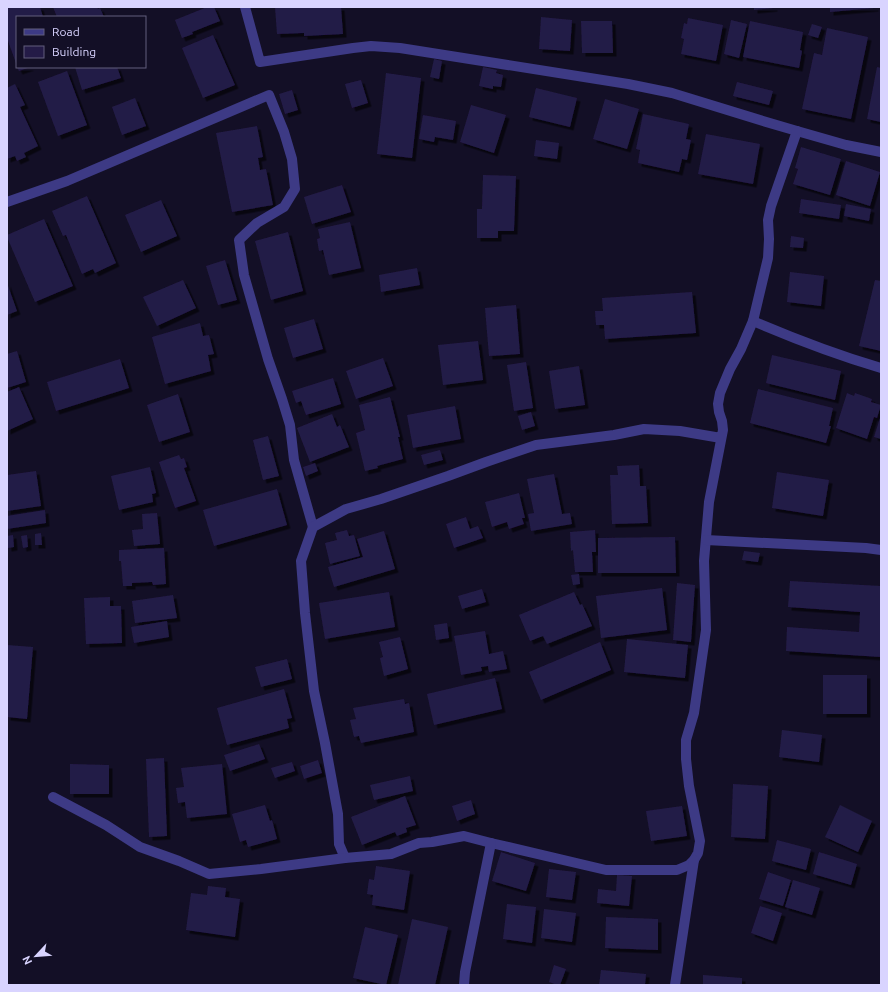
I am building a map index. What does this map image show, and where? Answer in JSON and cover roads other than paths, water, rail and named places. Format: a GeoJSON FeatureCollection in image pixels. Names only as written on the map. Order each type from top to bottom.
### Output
{"type":"FeatureCollection","features":[{"type":"Feature","properties":{"kind":"street"},"geometry":{"type":"LineString","coordinates":[[245,7],[260,62],[371,46],[400,48],[628,84],[672,93],[846,145],[881,152]]}},
{"type":"Feature","properties":{"kind":"street"},"geometry":{"type":"LineString","coordinates":[[7,202],[67,181],[269,95],[284,132],[292,159],[295,190],[284,207],[257,223],[239,240],[244,275],[268,359],[290,425],[294,460],[313,527],[301,561],[305,613],[314,691],[337,807],[340,844],[345,858]]}},
{"type":"Feature","properties":{"kind":"street"},"geometry":{"type":"LineString","coordinates":[[53,797],[106,825],[140,847],[209,874],[391,854],[419,843],[464,836],[606,870],[677,870],[689,865],[698,853],[700,841],[689,786],[686,759],[686,740],[694,713],[706,630],[704,561],[709,502],[722,430],[722,421],[718,404],[720,393],[730,369],[741,350],[753,321],[768,258],[768,220],[771,206],[797,131]]}},
{"type":"Feature","properties":{"kind":"street"},"geometry":{"type":"LineString","coordinates":[[753,321],[834,353],[881,368]]}},
{"type":"Feature","properties":{"kind":"street"},"geometry":{"type":"LineString","coordinates":[[313,527],[346,509],[381,499],[536,445],[614,435],[644,429],[680,431],[721,438]]}},
{"type":"Feature","properties":{"kind":"street"},"geometry":{"type":"LineString","coordinates":[[706,540],[881,550]]}},
{"type":"Feature","properties":{"kind":"street"},"geometry":{"type":"LineString","coordinates":[[464,985],[465,972],[491,843]]}},
{"type":"Feature","properties":{"kind":"street"},"geometry":{"type":"LineString","coordinates":[[674,985],[694,860]]}}]}
